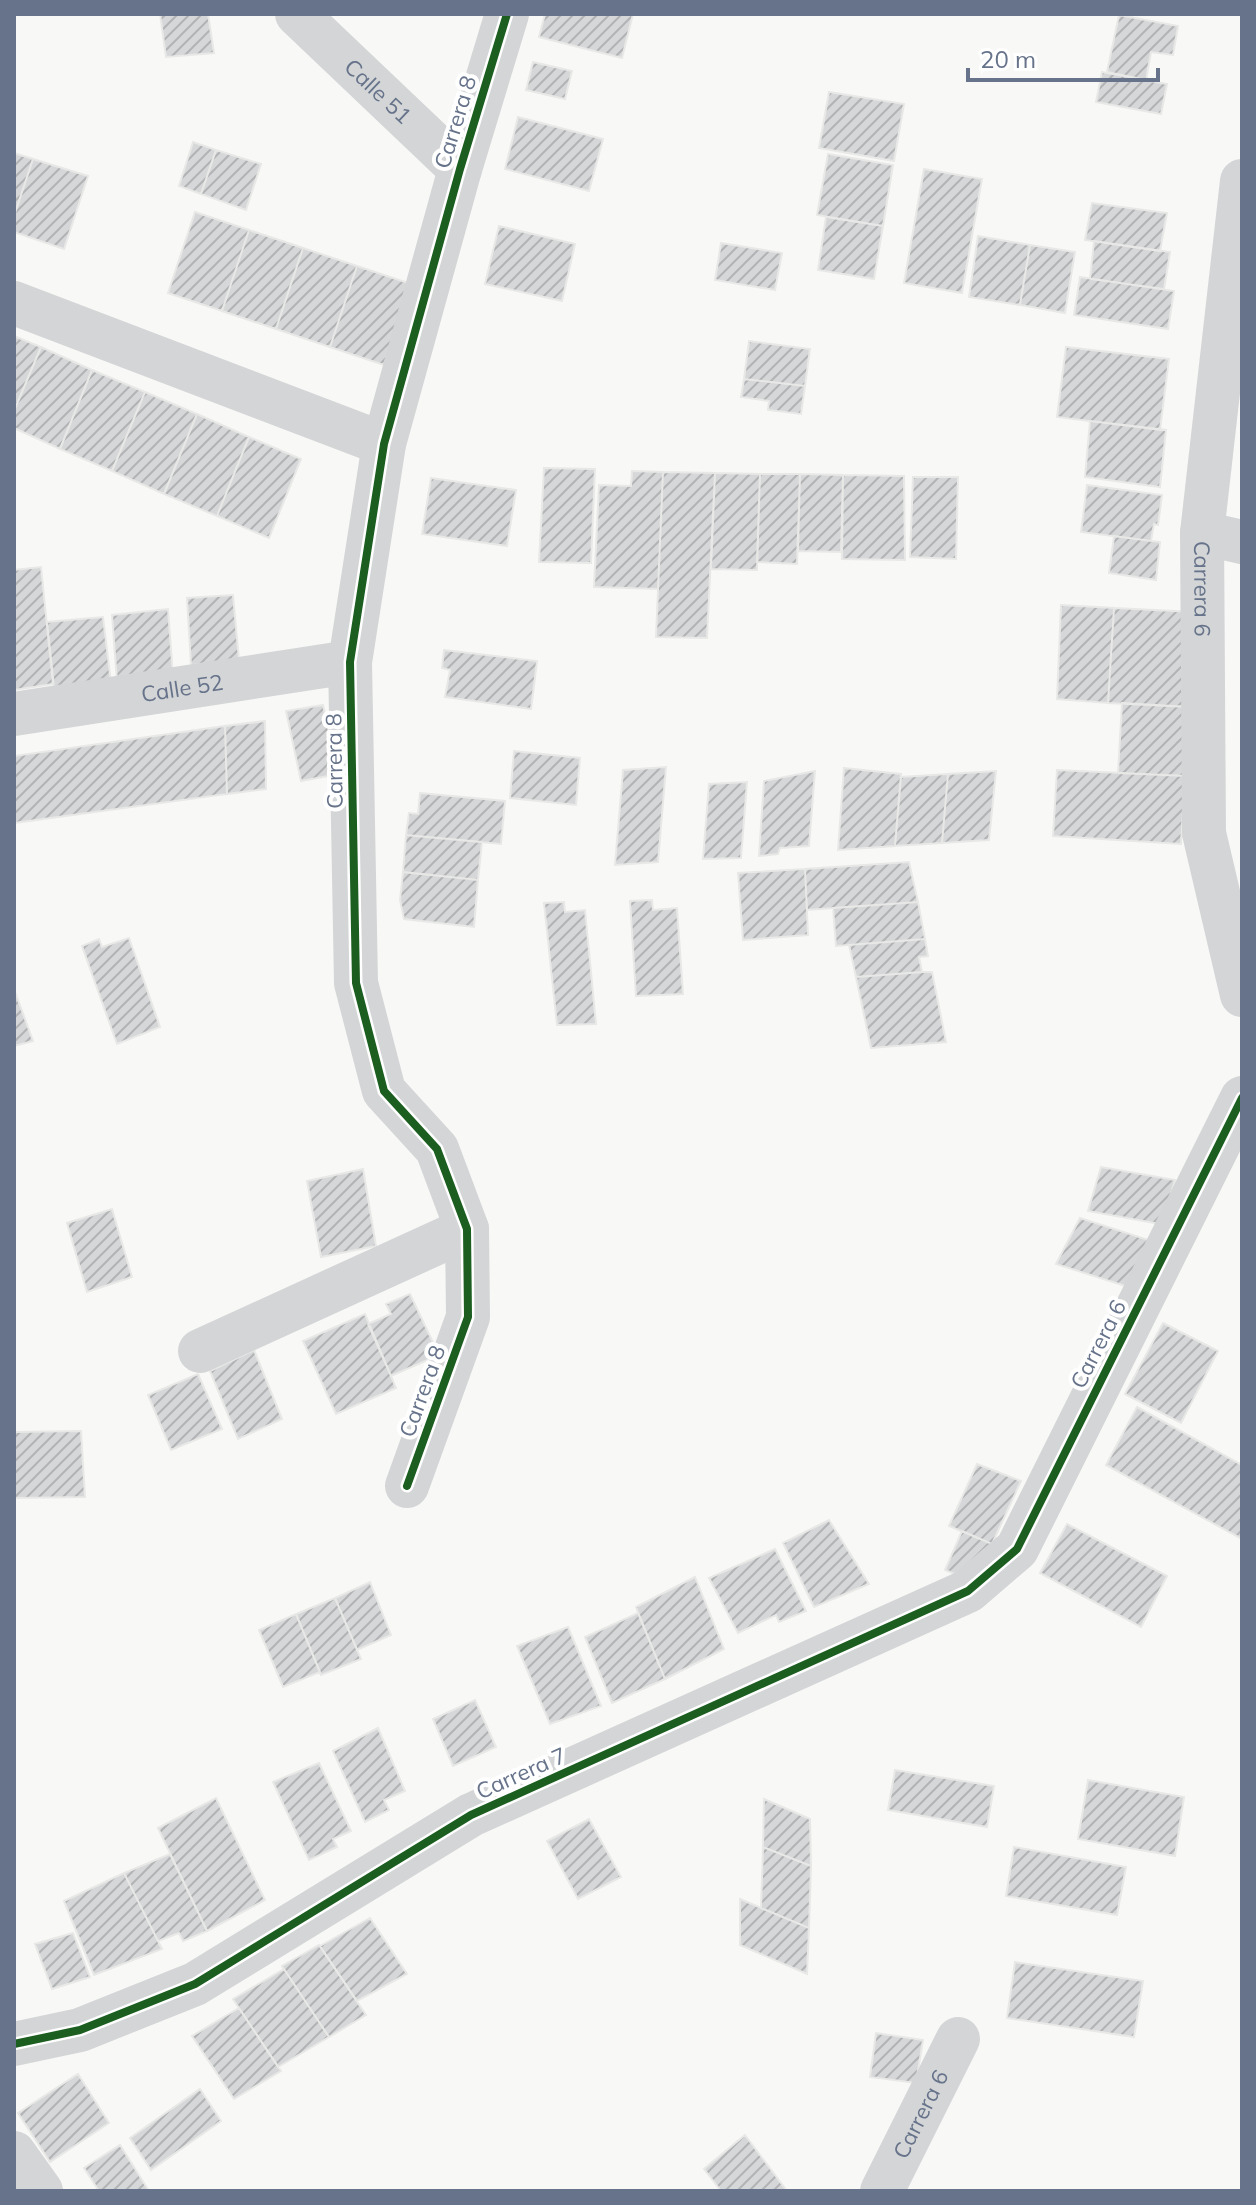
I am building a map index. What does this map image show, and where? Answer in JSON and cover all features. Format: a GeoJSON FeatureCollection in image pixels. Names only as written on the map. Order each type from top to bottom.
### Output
{"type":"FeatureCollection","features":[{"type":"Feature","properties":{"kind":"street","name":"Calle 51"},"geometry":{"type":"LineString","coordinates":[[297,14],[460,169]]}},
{"type":"Feature","properties":{"kind":"street","name":"Carrera 8"},"geometry":{"type":"LineString","coordinates":[[407,1486],[468,1317],[467,1229],[437,1149],[384,1091],[356,983],[350,662],[384,444],[460,169],[507,14]]}},
{"type":"Feature","properties":{"kind":"street","name":"Carrera 6"},"geometry":{"type":"LineString","coordinates":[[1242,181],[1204,833],[1242,995]]}},
{"type":"Feature","properties":{"kind":"street"},"geometry":{"type":"LineString","coordinates":[[14,303],[384,444]]}},
{"type":"Feature","properties":{"kind":"street","name":"Calle 52"},"geometry":{"type":"LineString","coordinates":[[14,714],[350,662]]}},
{"type":"Feature","properties":{"kind":"street","name":"Carrera 6"},"geometry":{"type":"LineString","coordinates":[[968,1591],[1017,1549],[1242,1098]]}},
{"type":"Feature","properties":{"kind":"street"},"geometry":{"type":"LineString","coordinates":[[200,1351],[467,1229]]}},
{"type":"Feature","properties":{"kind":"street","name":"Carrera 7"},"geometry":{"type":"LineString","coordinates":[[14,2044],[80,2030],[195,1984],[471,1815],[968,1591]]}},
{"type":"Feature","properties":{"kind":"street","name":"Carrera 6"},"geometry":{"type":"LineString","coordinates":[[882,2191],[958,2039]]}},
{"type":"Feature","properties":{"kind":"street"},"geometry":{"type":"LineString","coordinates":[[14,2153],[41,2191]]}},
{"type":"Feature","properties":{"kind":"building"},"geometry":{"type":"Polygon","coordinates":[[[160,14],[208,14],[214,53],[166,57],[160,14]]]}},
{"type":"Feature","properties":{"kind":"building"},"geometry":{"type":"Polygon","coordinates":[[[545,14],[633,14],[622,58],[539,37],[545,14]]]}},
{"type":"Feature","properties":{"kind":"building"},"geometry":{"type":"Polygon","coordinates":[[[1119,15],[1178,26],[1173,55],[1151,52],[1146,80],[1107,72],[1119,15]]]}},
{"type":"Feature","properties":{"kind":"building"},"geometry":{"type":"Polygon","coordinates":[[[533,62],[572,71],[565,99],[526,90],[533,62]]]}},
{"type":"Feature","properties":{"kind":"building"},"geometry":{"type":"Polygon","coordinates":[[[1102,72],[1167,84],[1161,114],[1096,102],[1102,72]]]}},
{"type":"Feature","properties":{"kind":"building"},"geometry":{"type":"Polygon","coordinates":[[[829,92],[904,104],[894,161],[819,148],[829,92]]]}},
{"type":"Feature","properties":{"kind":"building"},"geometry":{"type":"Polygon","coordinates":[[[518,117],[603,139],[589,191],[505,169],[518,117]]]}},
{"type":"Feature","properties":{"kind":"building"},"geometry":{"type":"Polygon","coordinates":[[[193,142],[216,150],[201,194],[179,186],[193,142]]]}},
{"type":"Feature","properties":{"kind":"building"},"geometry":{"type":"Polygon","coordinates":[[[216,150],[261,164],[246,210],[201,194],[216,150]]]}},
{"type":"Feature","properties":{"kind":"building"},"geometry":{"type":"Polygon","coordinates":[[[14,153],[33,159],[14,216],[14,153]]]}},
{"type":"Feature","properties":{"kind":"building"},"geometry":{"type":"Polygon","coordinates":[[[828,154],[893,165],[883,226],[817,215],[828,154]]]}},
{"type":"Feature","properties":{"kind":"building"},"geometry":{"type":"Polygon","coordinates":[[[33,159],[88,176],[64,249],[14,232],[14,216],[33,159]]]}},
{"type":"Feature","properties":{"kind":"building"},"geometry":{"type":"Polygon","coordinates":[[[924,169],[982,179],[962,293],[904,283],[924,169]]]}},
{"type":"Feature","properties":{"kind":"building"},"geometry":{"type":"Polygon","coordinates":[[[1092,203],[1167,213],[1160,251],[1085,240],[1092,203]]]}},
{"type":"Feature","properties":{"kind":"building"},"geometry":{"type":"Polygon","coordinates":[[[195,212],[249,230],[222,311],[168,293],[195,212]]]}},
{"type":"Feature","properties":{"kind":"building"},"geometry":{"type":"Polygon","coordinates":[[[826,217],[883,226],[874,279],[818,270],[826,217]]]}},
{"type":"Feature","properties":{"kind":"building"},"geometry":{"type":"Polygon","coordinates":[[[499,226],[575,244],[562,301],[485,284],[499,226]]]}},
{"type":"Feature","properties":{"kind":"building"},"geometry":{"type":"Polygon","coordinates":[[[249,230],[303,248],[276,329],[222,311],[249,230]]]}},
{"type":"Feature","properties":{"kind":"building"},"geometry":{"type":"Polygon","coordinates":[[[978,236],[1030,245],[1020,305],[969,297],[978,236]]]}},
{"type":"Feature","properties":{"kind":"building"},"geometry":{"type":"Polygon","coordinates":[[[1094,241],[1170,252],[1164,289],[1090,279],[1094,241]]]}},
{"type":"Feature","properties":{"kind":"building"},"geometry":{"type":"Polygon","coordinates":[[[721,243],[782,253],[775,290],[715,280],[721,243]]]}},
{"type":"Feature","properties":{"kind":"building"},"geometry":{"type":"Polygon","coordinates":[[[1030,245],[1075,252],[1065,313],[1020,305],[1030,245]]]}},
{"type":"Feature","properties":{"kind":"building"},"geometry":{"type":"Polygon","coordinates":[[[303,248],[357,266],[330,347],[276,329],[303,248]]]}},
{"type":"Feature","properties":{"kind":"building"},"geometry":{"type":"Polygon","coordinates":[[[357,266],[411,284],[384,365],[330,347],[357,266]]]}},
{"type":"Feature","properties":{"kind":"building"},"geometry":{"type":"Polygon","coordinates":[[[1080,277],[1174,291],[1168,329],[1074,315],[1080,277]]]}},
{"type":"Feature","properties":{"kind":"building"},"geometry":{"type":"Polygon","coordinates":[[[14,336],[41,347],[14,411],[14,336]]]}},
{"type":"Feature","properties":{"kind":"building"},"geometry":{"type":"Polygon","coordinates":[[[749,341],[810,349],[805,386],[744,379],[749,341]]]}},
{"type":"Feature","properties":{"kind":"building"},"geometry":{"type":"Polygon","coordinates":[[[41,347],[92,370],[60,449],[14,428],[14,411],[41,347]]]}},
{"type":"Feature","properties":{"kind":"building"},"geometry":{"type":"Polygon","coordinates":[[[1066,347],[1169,359],[1160,430],[1057,417],[1066,347]]]}},
{"type":"Feature","properties":{"kind":"building"},"geometry":{"type":"Polygon","coordinates":[[[92,370],[145,392],[112,471],[60,449],[92,370]]]}},
{"type":"Feature","properties":{"kind":"building"},"geometry":{"type":"Polygon","coordinates":[[[744,379],[805,386],[801,414],[768,410],[769,401],[741,397],[744,379]]]}},
{"type":"Feature","properties":{"kind":"building"},"geometry":{"type":"Polygon","coordinates":[[[145,392],[197,414],[164,494],[112,471],[145,392]]]}},
{"type":"Feature","properties":{"kind":"building"},"geometry":{"type":"Polygon","coordinates":[[[197,414],[249,437],[217,516],[164,494],[197,414]]]}},
{"type":"Feature","properties":{"kind":"building"},"geometry":{"type":"Polygon","coordinates":[[[1090,421],[1166,430],[1160,487],[1085,477],[1090,421]]]}},
{"type":"Feature","properties":{"kind":"building"},"geometry":{"type":"Polygon","coordinates":[[[249,437],[301,459],[269,538],[217,516],[249,437]]]}},
{"type":"Feature","properties":{"kind":"building"},"geometry":{"type":"Polygon","coordinates":[[[544,468],[595,469],[591,563],[539,562],[544,468]]]}},
{"type":"Feature","properties":{"kind":"building"},"geometry":{"type":"Polygon","coordinates":[[[632,471],[663,472],[658,589],[594,587],[599,485],[631,486],[632,471]]]}},
{"type":"Feature","properties":{"kind":"building"},"geometry":{"type":"Polygon","coordinates":[[[663,472],[715,473],[707,638],[656,637],[663,472]]]}},
{"type":"Feature","properties":{"kind":"building"},"geometry":{"type":"Polygon","coordinates":[[[715,473],[760,474],[757,570],[711,569],[715,473]]]}},
{"type":"Feature","properties":{"kind":"building"},"geometry":{"type":"Polygon","coordinates":[[[760,474],[800,474],[797,564],[757,562],[760,474]]]}},
{"type":"Feature","properties":{"kind":"building"},"geometry":{"type":"Polygon","coordinates":[[[800,474],[843,475],[841,552],[798,551],[800,474]]]}},
{"type":"Feature","properties":{"kind":"building"},"geometry":{"type":"Polygon","coordinates":[[[843,475],[904,476],[905,560],[842,559],[843,475]]]}},
{"type":"Feature","properties":{"kind":"building"},"geometry":{"type":"Polygon","coordinates":[[[913,477],[958,477],[956,559],[910,557],[913,477]]]}},
{"type":"Feature","properties":{"kind":"building"},"geometry":{"type":"Polygon","coordinates":[[[431,478],[516,490],[507,546],[422,534],[431,478]]]}},
{"type":"Feature","properties":{"kind":"building"},"geometry":{"type":"Polygon","coordinates":[[[1087,485],[1162,495],[1158,525],[1154,524],[1151,541],[1081,532],[1087,485]]]}},
{"type":"Feature","properties":{"kind":"building"},"geometry":{"type":"Polygon","coordinates":[[[1114,536],[1160,542],[1156,580],[1109,573],[1114,536]]]}},
{"type":"Feature","properties":{"kind":"building"},"geometry":{"type":"Polygon","coordinates":[[[41,567],[53,684],[14,690],[14,570],[41,567]]]}},
{"type":"Feature","properties":{"kind":"building"},"geometry":{"type":"Polygon","coordinates":[[[233,595],[239,660],[191,665],[187,598],[233,595]]]}},
{"type":"Feature","properties":{"kind":"building"},"geometry":{"type":"Polygon","coordinates":[[[1061,605],[1114,608],[1108,703],[1057,699],[1061,605]]]}},
{"type":"Feature","properties":{"kind":"building"},"geometry":{"type":"Polygon","coordinates":[[[1114,608],[1194,612],[1189,707],[1108,703],[1114,608]]]}},
{"type":"Feature","properties":{"kind":"building"},"geometry":{"type":"Polygon","coordinates":[[[168,609],[173,676],[117,682],[112,615],[168,609]]]}},
{"type":"Feature","properties":{"kind":"building"},"geometry":{"type":"Polygon","coordinates":[[[103,617],[111,683],[54,687],[47,622],[103,617]]]}},
{"type":"Feature","properties":{"kind":"building"},"geometry":{"type":"Polygon","coordinates":[[[444,650],[537,661],[531,709],[445,697],[450,670],[442,668],[444,650]]]}},
{"type":"Feature","properties":{"kind":"building"},"geometry":{"type":"Polygon","coordinates":[[[1122,703],[1189,707],[1185,776],[1118,773],[1122,703]]]}},
{"type":"Feature","properties":{"kind":"building"},"geometry":{"type":"Polygon","coordinates":[[[323,705],[339,774],[301,781],[286,711],[323,705]]]}},
{"type":"Feature","properties":{"kind":"building"},"geometry":{"type":"Polygon","coordinates":[[[265,721],[266,789],[227,794],[225,726],[265,721]]]}},
{"type":"Feature","properties":{"kind":"building"},"geometry":{"type":"Polygon","coordinates":[[[225,726],[227,794],[14,823],[14,756],[225,726]]]}},
{"type":"Feature","properties":{"kind":"building"},"geometry":{"type":"Polygon","coordinates":[[[514,751],[580,758],[576,805],[510,798],[514,751]]]}},
{"type":"Feature","properties":{"kind":"building"},"geometry":{"type":"Polygon","coordinates":[[[666,767],[658,862],[615,865],[623,770],[666,767]]]}},
{"type":"Feature","properties":{"kind":"building"},"geometry":{"type":"Polygon","coordinates":[[[844,768],[901,774],[895,846],[838,850],[844,768]]]}},
{"type":"Feature","properties":{"kind":"building"},"geometry":{"type":"Polygon","coordinates":[[[1057,770],[1185,776],[1181,844],[1053,836],[1057,770]]]}},
{"type":"Feature","properties":{"kind":"building"},"geometry":{"type":"Polygon","coordinates":[[[815,771],[809,846],[780,848],[778,854],[759,856],[764,781],[815,771]]]}},
{"type":"Feature","properties":{"kind":"building"},"geometry":{"type":"Polygon","coordinates":[[[996,771],[989,840],[942,843],[948,774],[996,771]]]}},
{"type":"Feature","properties":{"kind":"building"},"geometry":{"type":"Polygon","coordinates":[[[948,774],[942,843],[895,846],[901,777],[948,774]]]}},
{"type":"Feature","properties":{"kind":"building"},"geometry":{"type":"Polygon","coordinates":[[[747,782],[741,858],[703,859],[709,784],[747,782]]]}},
{"type":"Feature","properties":{"kind":"building"},"geometry":{"type":"Polygon","coordinates":[[[420,793],[505,801],[501,844],[406,835],[409,813],[418,814],[420,793]]]}},
{"type":"Feature","properties":{"kind":"building"},"geometry":{"type":"Polygon","coordinates":[[[406,835],[482,842],[478,880],[403,872],[406,835]]]}},
{"type":"Feature","properties":{"kind":"building"},"geometry":{"type":"Polygon","coordinates":[[[909,862],[918,902],[807,910],[805,869],[909,862]]]}},
{"type":"Feature","properties":{"kind":"building"},"geometry":{"type":"Polygon","coordinates":[[[805,869],[808,935],[743,940],[738,873],[805,869]]]}},
{"type":"Feature","properties":{"kind":"building"},"geometry":{"type":"Polygon","coordinates":[[[403,872],[478,880],[474,927],[404,919],[400,900],[403,872]]]}},
{"type":"Feature","properties":{"kind":"building"},"geometry":{"type":"Polygon","coordinates":[[[652,900],[653,910],[677,908],[683,994],[636,996],[630,901],[652,900]]]}},
{"type":"Feature","properties":{"kind":"building"},"geometry":{"type":"Polygon","coordinates":[[[564,902],[565,912],[585,910],[596,1024],[557,1025],[544,903],[564,902]]]}},
{"type":"Feature","properties":{"kind":"building"},"geometry":{"type":"Polygon","coordinates":[[[918,902],[925,939],[836,946],[833,908],[918,902]]]}},
{"type":"Feature","properties":{"kind":"building"},"geometry":{"type":"Polygon","coordinates":[[[129,938],[160,1027],[117,1044],[82,946],[99,939],[102,947],[129,938]]]}},
{"type":"Feature","properties":{"kind":"building"},"geometry":{"type":"Polygon","coordinates":[[[925,939],[928,956],[919,957],[922,972],[856,977],[849,945],[925,939]]]}},
{"type":"Feature","properties":{"kind":"building"},"geometry":{"type":"Polygon","coordinates":[[[932,972],[946,1042],[871,1048],[856,977],[932,972]]]}},
{"type":"Feature","properties":{"kind":"building"},"geometry":{"type":"Polygon","coordinates":[[[14,989],[33,1041],[14,1046],[14,989]]]}},
{"type":"Feature","properties":{"kind":"building"},"geometry":{"type":"Polygon","coordinates":[[[1101,1167],[1175,1180],[1168,1203],[1171,1226],[1088,1211],[1101,1167]]]}},
{"type":"Feature","properties":{"kind":"building"},"geometry":{"type":"Polygon","coordinates":[[[363,1169],[376,1246],[321,1257],[307,1181],[363,1169]]]}},
{"type":"Feature","properties":{"kind":"building"},"geometry":{"type":"Polygon","coordinates":[[[112,1209],[132,1277],[87,1292],[67,1223],[112,1209]]]}},
{"type":"Feature","properties":{"kind":"building"},"geometry":{"type":"Polygon","coordinates":[[[1080,1218],[1161,1244],[1138,1290],[1056,1264],[1080,1218]]]}},
{"type":"Feature","properties":{"kind":"building"},"geometry":{"type":"Polygon","coordinates":[[[410,1294],[439,1355],[391,1376],[368,1324],[391,1314],[386,1304],[410,1294]]]}},
{"type":"Feature","properties":{"kind":"building"},"geometry":{"type":"Polygon","coordinates":[[[365,1314],[396,1388],[336,1414],[303,1341],[365,1314]]]}},
{"type":"Feature","properties":{"kind":"building"},"geometry":{"type":"Polygon","coordinates":[[[1163,1323],[1218,1351],[1181,1423],[1125,1394],[1163,1323]]]}},
{"type":"Feature","properties":{"kind":"building"},"geometry":{"type":"Polygon","coordinates":[[[254,1350],[282,1419],[238,1439],[210,1371],[254,1350]]]}},
{"type":"Feature","properties":{"kind":"building"},"geometry":{"type":"Polygon","coordinates":[[[198,1374],[222,1429],[171,1450],[148,1395],[198,1374]]]}},
{"type":"Feature","properties":{"kind":"building"},"geometry":{"type":"Polygon","coordinates":[[[1137,1407],[1242,1465],[1242,1539],[1106,1465],[1137,1407]]]}},
{"type":"Feature","properties":{"kind":"building"},"geometry":{"type":"Polygon","coordinates":[[[81,1431],[85,1497],[14,1498],[14,1432],[81,1431]]]}},
{"type":"Feature","properties":{"kind":"building"},"geometry":{"type":"Polygon","coordinates":[[[977,1464],[1021,1481],[992,1544],[949,1526],[977,1464]]]}},
{"type":"Feature","properties":{"kind":"building"},"geometry":{"type":"Polygon","coordinates":[[[829,1520],[869,1584],[814,1607],[783,1543],[829,1520]]]}},
{"type":"Feature","properties":{"kind":"building"},"geometry":{"type":"Polygon","coordinates":[[[1067,1524],[1167,1576],[1141,1627],[1040,1573],[1067,1524]]]}},
{"type":"Feature","properties":{"kind":"building"},"geometry":{"type":"Polygon","coordinates":[[[962,1531],[992,1544],[974,1582],[945,1570],[962,1531]]]}},
{"type":"Feature","properties":{"kind":"building"},"geometry":{"type":"Polygon","coordinates":[[[775,1549],[806,1611],[779,1622],[776,1615],[738,1633],[709,1578],[775,1549]]]}},
{"type":"Feature","properties":{"kind":"building"},"geometry":{"type":"Polygon","coordinates":[[[695,1577],[724,1649],[665,1679],[636,1607],[695,1577]]]}},
{"type":"Feature","properties":{"kind":"building"},"geometry":{"type":"Polygon","coordinates":[[[370,1582],[391,1635],[357,1650],[335,1598],[370,1582]]]}},
{"type":"Feature","properties":{"kind":"building"},"geometry":{"type":"Polygon","coordinates":[[[335,1598],[361,1659],[321,1675],[296,1614],[335,1598]]]}},
{"type":"Feature","properties":{"kind":"building"},"geometry":{"type":"Polygon","coordinates":[[[638,1613],[665,1679],[612,1703],[585,1637],[638,1613]]]}},
{"type":"Feature","properties":{"kind":"building"},"geometry":{"type":"Polygon","coordinates":[[[296,1614],[320,1672],[283,1687],[259,1630],[296,1614]]]}},
{"type":"Feature","properties":{"kind":"building"},"geometry":{"type":"Polygon","coordinates":[[[568,1627],[601,1706],[550,1724],[517,1646],[568,1627]]]}},
{"type":"Feature","properties":{"kind":"building"},"geometry":{"type":"Polygon","coordinates":[[[475,1700],[496,1747],[453,1766],[433,1719],[475,1700]]]}},
{"type":"Feature","properties":{"kind":"building"},"geometry":{"type":"Polygon","coordinates":[[[378,1728],[405,1791],[384,1800],[389,1810],[365,1822],[333,1751],[378,1728]]]}},
{"type":"Feature","properties":{"kind":"building"},"geometry":{"type":"Polygon","coordinates":[[[319,1763],[351,1831],[333,1839],[337,1847],[309,1860],[273,1782],[319,1763]]]}},
{"type":"Feature","properties":{"kind":"building"},"geometry":{"type":"Polygon","coordinates":[[[895,1770],[994,1786],[987,1827],[888,1810],[895,1770]]]}},
{"type":"Feature","properties":{"kind":"building"},"geometry":{"type":"Polygon","coordinates":[[[1088,1780],[1184,1797],[1175,1856],[1078,1839],[1088,1780]]]}},
{"type":"Feature","properties":{"kind":"building"},"geometry":{"type":"Polygon","coordinates":[[[216,1798],[265,1900],[207,1931],[158,1828],[216,1798]]]}},
{"type":"Feature","properties":{"kind":"building"},"geometry":{"type":"Polygon","coordinates":[[[764,1799],[810,1819],[811,1866],[763,1847],[764,1799]]]}},
{"type":"Feature","properties":{"kind":"building"},"geometry":{"type":"Polygon","coordinates":[[[589,1819],[621,1877],[578,1899],[547,1841],[589,1819]]]}},
{"type":"Feature","properties":{"kind":"building"},"geometry":{"type":"Polygon","coordinates":[[[763,1847],[811,1866],[809,1928],[761,1908],[763,1847]]]}},
{"type":"Feature","properties":{"kind":"building"},"geometry":{"type":"Polygon","coordinates":[[[1014,1847],[1126,1867],[1117,1915],[1006,1896],[1014,1847]]]}},
{"type":"Feature","properties":{"kind":"building"},"geometry":{"type":"Polygon","coordinates":[[[170,1854],[207,1931],[183,1941],[179,1933],[158,1941],[124,1873],[170,1854]]]}},
{"type":"Feature","properties":{"kind":"building"},"geometry":{"type":"Polygon","coordinates":[[[124,1873],[162,1949],[94,1975],[64,1901],[124,1873]]]}},
{"type":"Feature","properties":{"kind":"building"},"geometry":{"type":"Polygon","coordinates":[[[740,1899],[809,1928],[807,1974],[740,1945],[740,1899]]]}},
{"type":"Feature","properties":{"kind":"building"},"geometry":{"type":"Polygon","coordinates":[[[370,1918],[407,1974],[357,2001],[320,1946],[370,1918]]]}},
{"type":"Feature","properties":{"kind":"building"},"geometry":{"type":"Polygon","coordinates":[[[73,1933],[90,1977],[52,1989],[35,1944],[73,1933]]]}},
{"type":"Feature","properties":{"kind":"building"},"geometry":{"type":"Polygon","coordinates":[[[319,1945],[366,2015],[329,2037],[282,1966],[319,1945]]]}},
{"type":"Feature","properties":{"kind":"building"},"geometry":{"type":"Polygon","coordinates":[[[1015,1962],[1143,1981],[1134,2037],[1007,2018],[1015,1962]]]}},
{"type":"Feature","properties":{"kind":"building"},"geometry":{"type":"Polygon","coordinates":[[[284,1969],[329,2037],[278,2067],[233,1999],[284,1969]]]}},
{"type":"Feature","properties":{"kind":"building"},"geometry":{"type":"Polygon","coordinates":[[[239,2008],[281,2071],[234,2099],[192,2036],[239,2008]]]}},
{"type":"Feature","properties":{"kind":"building"},"geometry":{"type":"Polygon","coordinates":[[[876,2033],[923,2040],[916,2083],[870,2077],[876,2033]]]}},
{"type":"Feature","properties":{"kind":"building"},"geometry":{"type":"Polygon","coordinates":[[[78,2074],[109,2123],[50,2162],[18,2113],[78,2074]]]}},
{"type":"Feature","properties":{"kind":"building"},"geometry":{"type":"Polygon","coordinates":[[[200,2089],[221,2121],[151,2170],[130,2138],[200,2089]]]}},
{"type":"Feature","properties":{"kind":"building"},"geometry":{"type":"Polygon","coordinates":[[[745,2135],[787,2191],[721,2191],[704,2169],[745,2135]]]}},
{"type":"Feature","properties":{"kind":"building"},"geometry":{"type":"Polygon","coordinates":[[[120,2145],[149,2191],[99,2191],[84,2168],[120,2145]]]}},
{"type":"Feature","properties":{"kind":"cycle path"},"geometry":{"type":"LineString","coordinates":[[407,1486],[468,1317],[467,1229],[437,1149],[384,1091],[356,983],[350,662],[384,444],[460,169],[507,14]]}},
{"type":"Feature","properties":{"kind":"cycle path"},"geometry":{"type":"LineString","coordinates":[[14,2044],[80,2030],[195,1984],[471,1815],[968,1591],[1017,1549],[1242,1098]]}}]}
